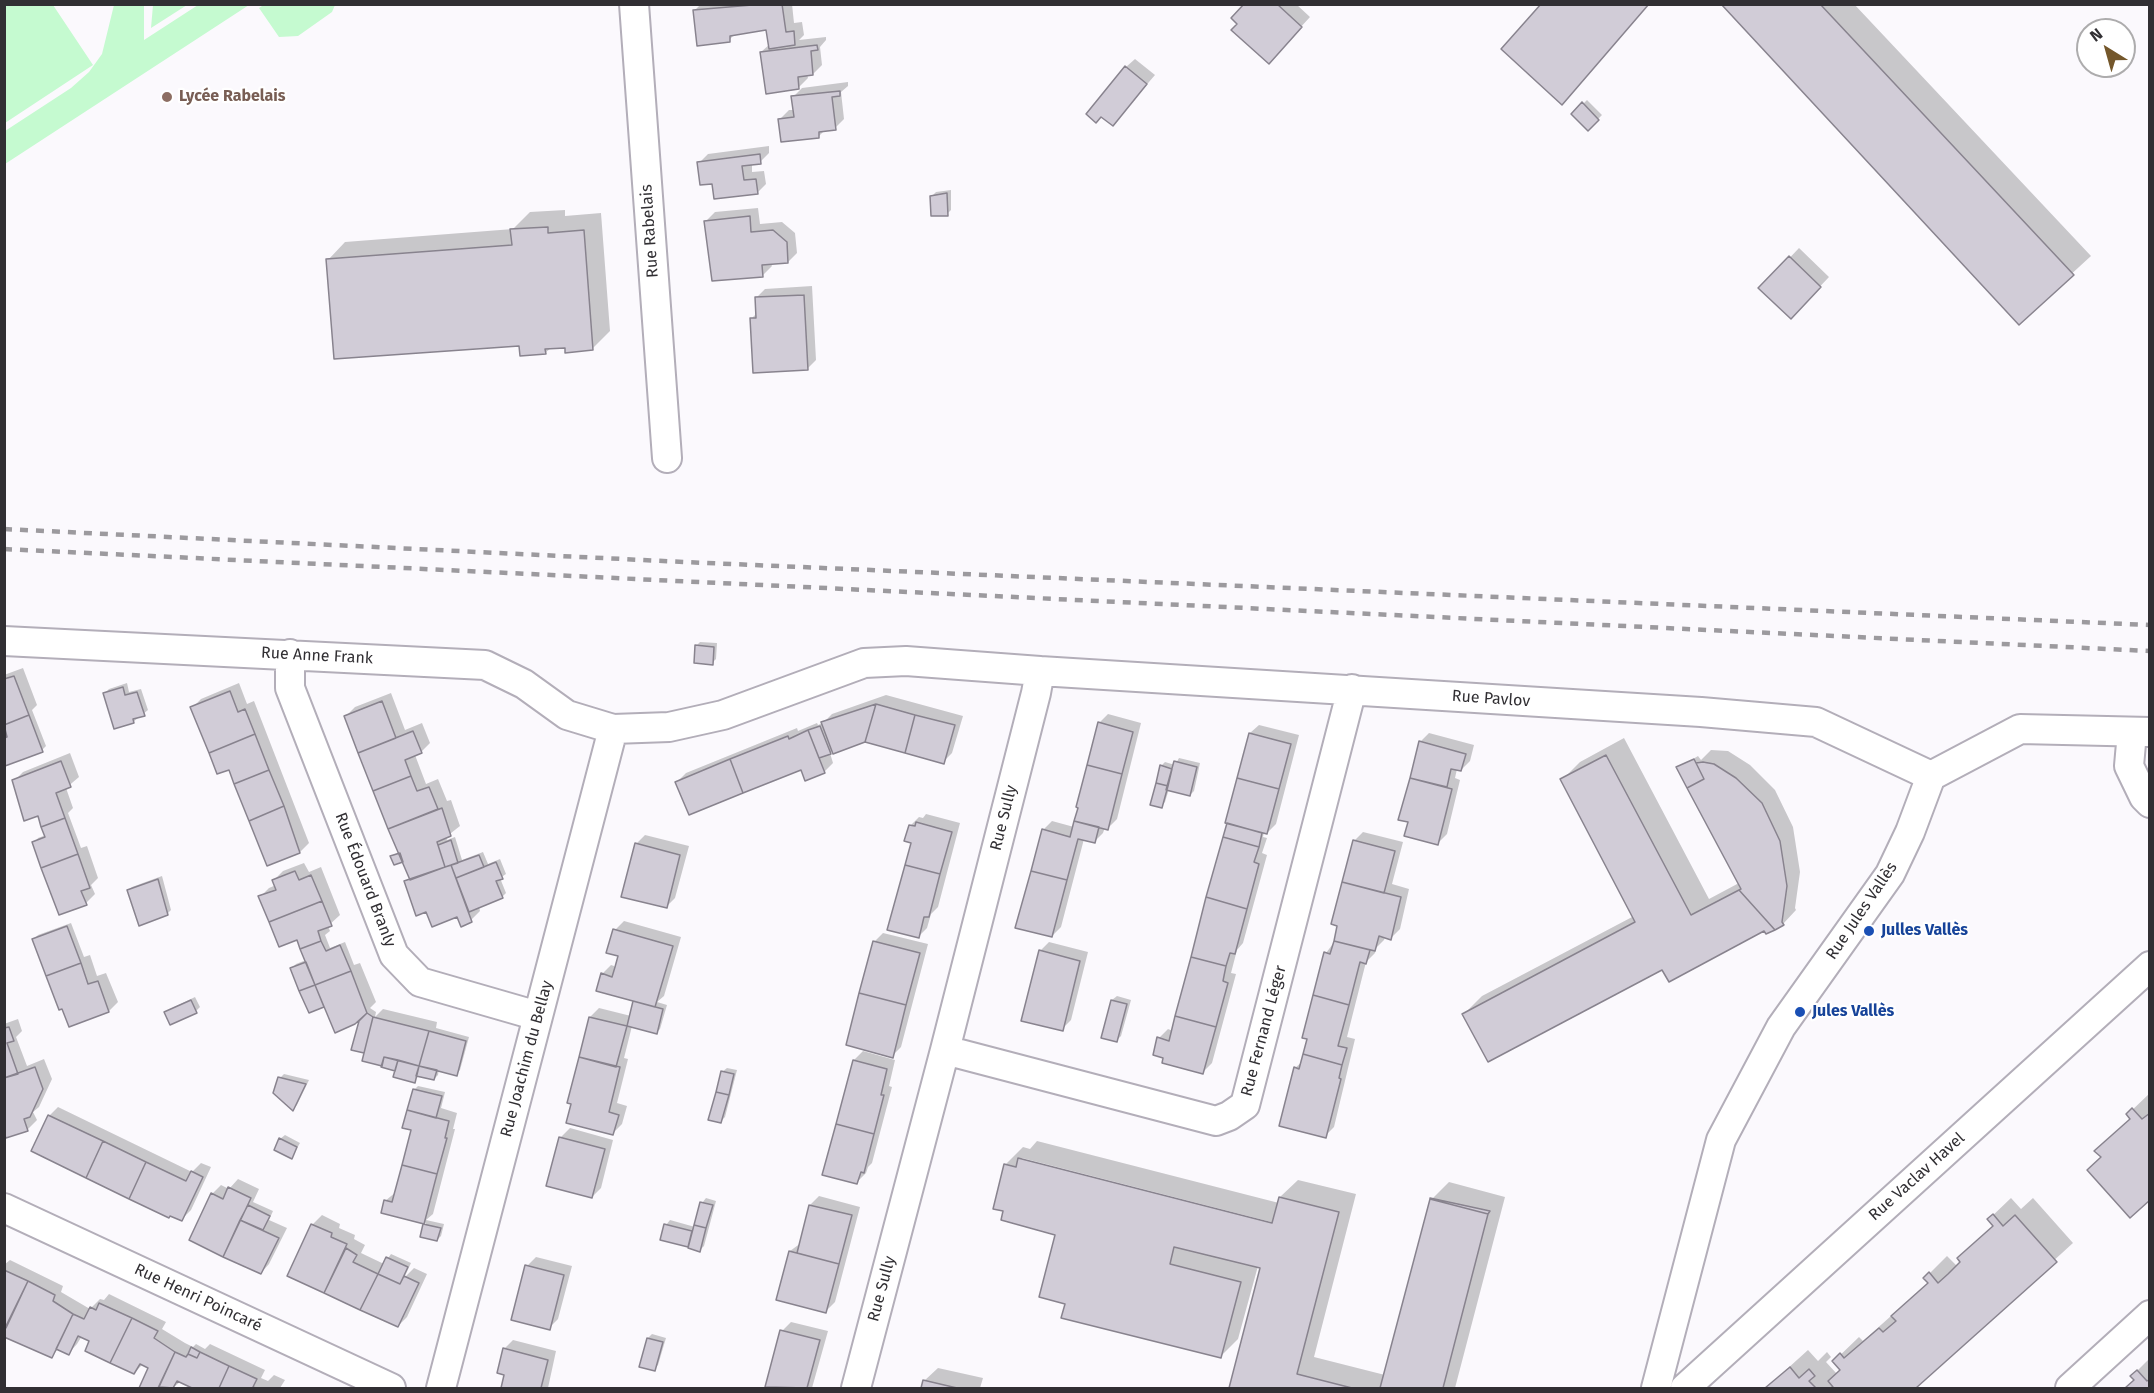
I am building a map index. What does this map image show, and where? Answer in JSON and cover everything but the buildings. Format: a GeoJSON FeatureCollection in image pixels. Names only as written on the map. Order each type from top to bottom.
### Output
{"type":"FeatureCollection","features":[{"type":"Feature","properties":{"kind":"street","name":"Rue Rabelais"},"geometry":{"type":"LineString","coordinates":[[634,4],[667,458]]}},
{"type":"Feature","properties":{"kind":"street","name":"Rue Anne Frank"},"geometry":{"type":"LineString","coordinates":[[4,641],[485,664],[524,684],[567,715],[613,729]]}},
{"type":"Feature","properties":{"kind":"street","name":"Rue Édouard Branly"},"geometry":{"type":"LineString","coordinates":[[290,654],[290,688],[394,955],[420,982],[538,1016]]}},
{"type":"Feature","properties":{"kind":"street"},"geometry":{"type":"LineString","coordinates":[[613,729],[669,727],[723,715],[864,663],[906,661],[1040,671]]}},
{"type":"Feature","properties":{"kind":"street","name":"Rue Pavlov"},"geometry":{"type":"LineString","coordinates":[[1040,671],[1352,689],[1746,715],[1816,722],[1931,776]]}},
{"type":"Feature","properties":{"kind":"street","name":"Rue Sully"},"geometry":{"type":"LineString","coordinates":[[856,1389],[945,1050],[1040,671]]}},
{"type":"Feature","properties":{"kind":"street","name":"Rue Fernand Léger"},"geometry":{"type":"LineString","coordinates":[[945,1050],[1216,1121],[1229,1116],[1245,1105],[1352,689]]}},
{"type":"Feature","properties":{"kind":"street","name":"Rue Joachim du Bellay"},"geometry":{"type":"LineString","coordinates":[[441,1389],[613,729]]}},
{"type":"Feature","properties":{"kind":"street"},"geometry":{"type":"LineString","coordinates":[[1931,776],[2020,729],[2140,732],[2129,766],[2144,797],[2150,803]]}},
{"type":"Feature","properties":{"kind":"street","name":"Rue Jules Vallès"},"geometry":{"type":"LineString","coordinates":[[1656,1389],[1721,1140],[1780,1027],[1890,874],[1910,832],[1931,776]]}},
{"type":"Feature","properties":{"kind":"street","name":"Rue Vaclav Havel"},"geometry":{"type":"LineString","coordinates":[[1685,1389],[2150,966]]}},
{"type":"Feature","properties":{"kind":"street","name":"Rue Henri Poincaré"},"geometry":{"type":"LineString","coordinates":[[4,1208],[391,1389]]}},
{"type":"Feature","properties":{"kind":"street"},"geometry":{"type":"LineString","coordinates":[[2070,1389],[2150,1315]]}},
{"type":"Feature","properties":{"kind":"green space"},"geometry":{"type":"Polygon","coordinates":[[[5,4],[53,5],[93,65],[5,123],[5,4]]]}},
{"type":"Feature","properties":{"kind":"green space"},"geometry":{"type":"Polygon","coordinates":[[[153,4],[187,5],[151,28],[153,4]]]}},
{"type":"Feature","properties":{"kind":"green space"},"geometry":{"type":"Polygon","coordinates":[[[265,4],[335,5],[332,12],[298,36],[279,37],[259,8],[265,4]]]}},
{"type":"Feature","properties":{"kind":"green space"},"geometry":{"type":"Polygon","coordinates":[[[114,5],[144,5],[144,40],[198,5],[249,5],[5,164],[5,131],[71,88],[89,72],[102,54],[114,5]]]}},
{"type":"Feature","properties":{"kind":"railway"},"geometry":{"type":"LineString","coordinates":[[4,529],[684,562],[2150,625]]}},
{"type":"Feature","properties":{"kind":"railway"},"geometry":{"type":"LineString","coordinates":[[4,549],[2150,651]]}},
{"type":"Feature","properties":{"kind":"place","name":"Lycée Rabelais"},"geometry":{"type":"Point","coordinates":[167,97]}},
{"type":"Feature","properties":{"kind":"place","name":"Julles Vallès"},"geometry":{"type":"Point","coordinates":[1869,931]}},
{"type":"Feature","properties":{"kind":"place","name":"Jules Vallès"},"geometry":{"type":"Point","coordinates":[1800,1012]}}]}
